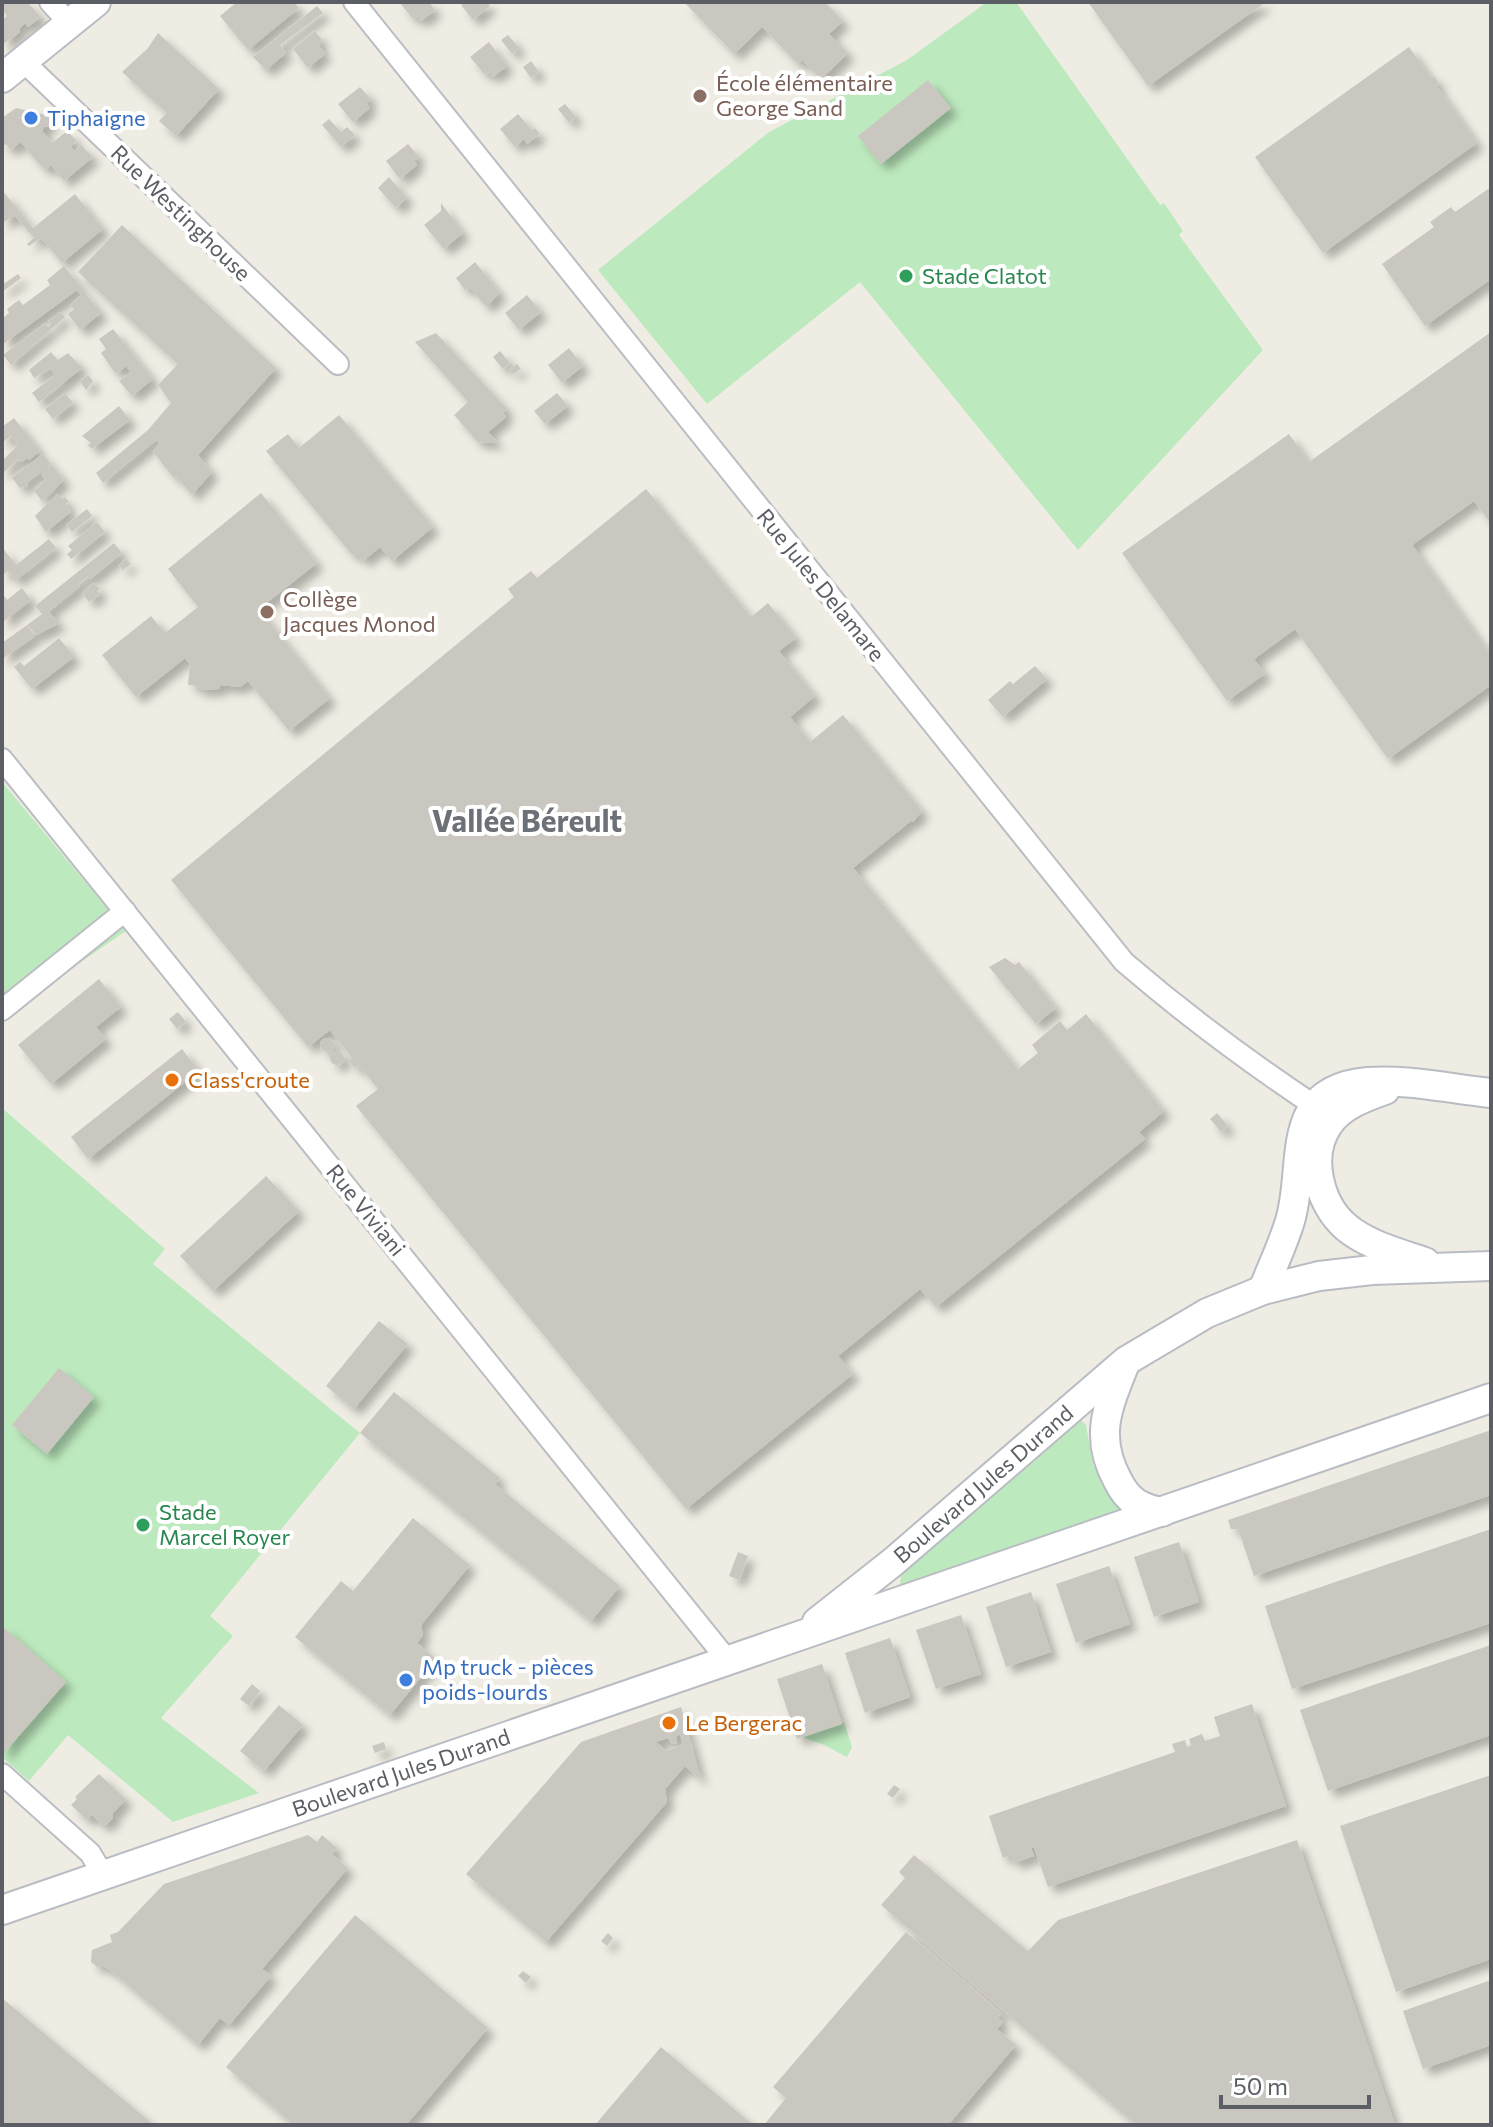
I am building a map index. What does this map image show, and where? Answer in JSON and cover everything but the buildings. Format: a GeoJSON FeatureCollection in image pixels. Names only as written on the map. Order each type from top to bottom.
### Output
{"type":"FeatureCollection","features":[{"type":"Feature","properties":{"kind":"main road"},"geometry":{"type":"LineString","coordinates":[[13,70],[96,2]]}},
{"type":"Feature","properties":{"kind":"main road"},"geometry":{"type":"LineString","coordinates":[[1263,1290],[1291,1219],[1301,1135],[1325,1113],[1328,1094],[1369,1082],[1491,1093]]}},
{"type":"Feature","properties":{"kind":"main road","name":"Boulevard Jules Durand"},"geometry":{"type":"LineString","coordinates":[[1325,1113],[1328,1125],[1319,1151],[1318,1180],[1329,1206],[1346,1227],[1384,1248],[1442,1268]]}},
{"type":"Feature","properties":{"kind":"main road","name":"Boulevard Jules Durand"},"geometry":{"type":"LineString","coordinates":[[801,1635],[893,1562],[1126,1361],[1207,1313],[1263,1290],[1319,1276],[1372,1270],[1491,1266]]}},
{"type":"Feature","properties":{"kind":"main road","name":"Boulevard Jules Durand"},"geometry":{"type":"LineString","coordinates":[[1126,1361],[1109,1402],[1103,1436],[1108,1464],[1126,1497],[1145,1509],[1162,1512]]}},
{"type":"Feature","properties":{"kind":"main road","name":"Boulevard Jules Durand"},"geometry":{"type":"LineString","coordinates":[[2,1910],[1491,1398]]}},
{"type":"Feature","properties":{"kind":"street"},"geometry":{"type":"LineString","coordinates":[[50,2],[70,24]]}},
{"type":"Feature","properties":{"kind":"street","name":"Rue Jules Delamare"},"geometry":{"type":"LineString","coordinates":[[354,2],[1124,962],[1187,1016],[1280,1085],[1325,1113]]}},
{"type":"Feature","properties":{"kind":"street","name":"Rue Westinghouse"},"geometry":{"type":"LineString","coordinates":[[13,70],[338,364]]}},
{"type":"Feature","properties":{"kind":"street","name":"Rue Viviani"},"geometry":{"type":"LineString","coordinates":[[2,759],[729,1662]]}},
{"type":"Feature","properties":{"kind":"street"},"geometry":{"type":"LineString","coordinates":[[2,1010],[125,911]]}},
{"type":"Feature","properties":{"kind":"street"},"geometry":{"type":"LineString","coordinates":[[2,1774],[90,1853],[104,1876]]}},
{"type":"Feature","properties":{"kind":"green space","name":"Stade Clatot"},"geometry":{"type":"Polygon","coordinates":[[[987,2],[1016,2],[1160,205],[1164,203],[1183,231],[1179,235],[1263,350],[1078,550],[860,282],[707,404],[598,270],[769,132],[907,60],[987,2]]]}},
{"type":"Feature","properties":{"kind":"green space"},"geometry":{"type":"Polygon","coordinates":[[[2,782],[126,931],[2,1016],[2,782]]]}},
{"type":"Feature","properties":{"kind":"green space","name":"Stade Marcel Royer"},"geometry":{"type":"Polygon","coordinates":[[[2,1108],[165,1249],[153,1264],[360,1433],[210,1616],[233,1636],[161,1718],[259,1793],[173,1822],[68,1735],[29,1781],[2,1757],[2,1108]]]}},
{"type":"Feature","properties":{"kind":"green space"},"geometry":{"type":"Polygon","coordinates":[[[1080,1419],[1086,1425],[1093,1465],[1120,1504],[1148,1514],[992,1566],[900,1585],[901,1574],[1080,1419]]]}},
{"type":"Feature","properties":{"kind":"green space"},"geometry":{"type":"Polygon","coordinates":[[[844,1722],[852,1747],[847,1757],[802,1737],[844,1722]]]}},
{"type":"Feature","properties":{"kind":"place","name":"École élémentaire George Sand"},"geometry":{"type":"Point","coordinates":[700,96]}},
{"type":"Feature","properties":{"kind":"place","name":"Tiphaigne"},"geometry":{"type":"Point","coordinates":[31,118]}},
{"type":"Feature","properties":{"kind":"place","name":"Stade Clatot"},"geometry":{"type":"Point","coordinates":[906,276]}},
{"type":"Feature","properties":{"kind":"place","name":"Collège Jacques Monod"},"geometry":{"type":"Point","coordinates":[267,612]}},
{"type":"Feature","properties":{"kind":"place","name":"Class'croute"},"geometry":{"type":"Point","coordinates":[172,1080]}},
{"type":"Feature","properties":{"kind":"place","name":"Stade Marcel Royer"},"geometry":{"type":"Point","coordinates":[143,1525]}},
{"type":"Feature","properties":{"kind":"place","name":"Mp truck - pièces poids-lourds"},"geometry":{"type":"Point","coordinates":[406,1680]}},
{"type":"Feature","properties":{"kind":"place","name":"Le Bergerac"},"geometry":{"type":"Point","coordinates":[669,1723]}},
{"type":"Feature","properties":{"kind":"district","name":"Vallée Béreult"},"geometry":{"type":"Point","coordinates":[527,822]}}]}
